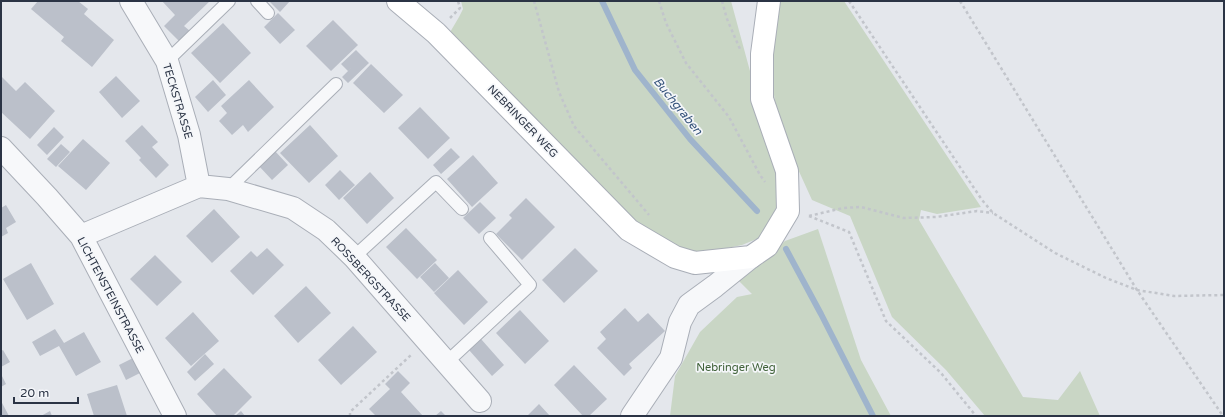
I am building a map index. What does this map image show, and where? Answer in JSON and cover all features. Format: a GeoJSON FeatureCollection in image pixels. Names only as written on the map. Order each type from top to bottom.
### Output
{"type":"FeatureCollection","features":[{"type":"Feature","properties":{"kind":"street","name":"TECKSTRASSE"},"geometry":{"type":"LineString","coordinates":[[131,1],[167,61],[189,135],[199,186]]}},
{"type":"Feature","properties":{"kind":"street","name":"NEBRINGER WEG"},"geometry":{"type":"LineString","coordinates":[[398,1],[436,33],[629,230],[675,257],[695,263],[751,257],[768,246],[788,211],[787,171],[762,99],[762,54],[769,1]]}},
{"type":"Feature","properties":{"kind":"street","name":"LICHTENSTEINSTRASSE"},"geometry":{"type":"LineString","coordinates":[[1,148],[81,236],[175,416]]}},
{"type":"Feature","properties":{"kind":"street","name":"ROSSBERGSTRASSE"},"geometry":{"type":"LineString","coordinates":[[81,236],[199,186],[228,188],[293,208],[326,230],[354,257],[480,400]]}},
{"type":"Feature","properties":{"kind":"street"},"geometry":{"type":"LineString","coordinates":[[632,416],[671,358],[680,322],[688,305],[715,286],[751,257]]}},
{"type":"Feature","properties":{"kind":"lane"},"geometry":{"type":"LineString","coordinates":[[167,61],[229,1]]}},
{"type":"Feature","properties":{"kind":"lane"},"geometry":{"type":"LineString","coordinates":[[257,1],[268,12]]}},
{"type":"Feature","properties":{"kind":"lane"},"geometry":{"type":"LineString","coordinates":[[228,188],[336,84]]}},
{"type":"Feature","properties":{"kind":"lane"},"geometry":{"type":"LineString","coordinates":[[354,257],[436,182],[462,209]]}},
{"type":"Feature","properties":{"kind":"lane"},"geometry":{"type":"LineString","coordinates":[[447,362],[530,285],[490,238]]}},
{"type":"Feature","properties":{"kind":"path"},"geometry":{"type":"LineString","coordinates":[[534,1],[559,92],[574,126],[653,220]]}},
{"type":"Feature","properties":{"kind":"path"},"geometry":{"type":"LineString","coordinates":[[659,1],[666,23],[686,64],[729,117],[760,175],[767,185]]}},
{"type":"Feature","properties":{"kind":"path"},"geometry":{"type":"LineString","coordinates":[[849,1],[982,200],[993,213],[1055,253],[1106,278],[1137,290],[1174,296],[1224,295]]}},
{"type":"Feature","properties":{"kind":"path"},"geometry":{"type":"LineString","coordinates":[[960,1],[1137,290],[1223,416]]}},
{"type":"Feature","properties":{"kind":"path"},"geometry":{"type":"LineString","coordinates":[[976,416],[941,373],[886,321],[849,232],[808,216],[843,208],[861,207],[904,218],[936,217],[978,211],[993,213]]}},
{"type":"Feature","properties":{"kind":"path"},"geometry":{"type":"LineString","coordinates":[[350,416],[350,412],[427,340]]}},
{"type":"Feature","properties":{"kind":"green space"},"geometry":{"type":"Polygon","coordinates":[[[461,1],[731,1],[779,178],[776,208],[770,224],[759,238],[742,245],[703,253],[678,250],[645,232],[449,34],[463,9],[461,1]]]}},
{"type":"Feature","properties":{"kind":"green space"},"geometry":{"type":"Polygon","coordinates":[[[779,1],[844,1],[981,207],[937,214],[921,210],[919,220],[1023,397],[1058,400],[1080,371],[1100,416],[985,416],[946,370],[892,317],[850,216],[812,200],[797,167],[776,108],[771,75],[769,44],[779,1]]]}},
{"type":"Feature","properties":{"kind":"green space","name":"Nebringer Weg"},"geometry":{"type":"Polygon","coordinates":[[[818,229],[861,360],[891,416],[670,416],[675,376],[700,332],[737,297],[752,294],[739,281],[785,241],[818,229]]]}},
{"type":"Feature","properties":{"kind":"building"},"geometry":{"type":"Polygon","coordinates":[[[38,1],[78,1],[88,9],[84,14],[114,40],[92,67],[61,41],[64,37],[31,9],[38,1]]]}},
{"type":"Feature","properties":{"kind":"building"},"geometry":{"type":"Polygon","coordinates":[[[162,1],[210,1],[184,26],[190,31],[179,41],[164,26],[175,15],[162,1]]]}},
{"type":"Feature","properties":{"kind":"building"},"geometry":{"type":"Polygon","coordinates":[[[269,1],[290,1],[280,12],[269,1]]]}},
{"type":"Feature","properties":{"kind":"building"},"geometry":{"type":"Polygon","coordinates":[[[278,13],[295,30],[280,44],[264,27],[278,13]]]}},
{"type":"Feature","properties":{"kind":"building"},"geometry":{"type":"Polygon","coordinates":[[[333,20],[358,45],[331,71],[306,46],[333,20]]]}},
{"type":"Feature","properties":{"kind":"building"},"geometry":{"type":"Polygon","coordinates":[[[223,23],[251,53],[220,83],[191,53],[223,23]]]}},
{"type":"Feature","properties":{"kind":"building"},"geometry":{"type":"Polygon","coordinates":[[[356,50],[369,63],[348,83],[342,77],[348,71],[341,64],[356,50]]]}},
{"type":"Feature","properties":{"kind":"building"},"geometry":{"type":"Polygon","coordinates":[[[371,64],[403,95],[384,113],[353,83],[371,64]]]}},
{"type":"Feature","properties":{"kind":"building"},"geometry":{"type":"Polygon","coordinates":[[[1,76],[16,91],[25,82],[55,111],[30,139],[1,112],[1,76]]]}},
{"type":"Feature","properties":{"kind":"building"},"geometry":{"type":"Polygon","coordinates":[[[116,76],[140,101],[122,118],[99,92],[116,76]]]}},
{"type":"Feature","properties":{"kind":"building"},"geometry":{"type":"Polygon","coordinates":[[[213,80],[226,95],[208,112],[195,97],[213,80]]]}},
{"type":"Feature","properties":{"kind":"building"},"geometry":{"type":"Polygon","coordinates":[[[249,80],[274,107],[248,132],[243,125],[232,135],[219,121],[227,113],[221,106],[249,80]]]}},
{"type":"Feature","properties":{"kind":"building"},"geometry":{"type":"Polygon","coordinates":[[[420,107],[450,138],[428,159],[398,128],[420,107]]]}},
{"type":"Feature","properties":{"kind":"building"},"geometry":{"type":"Polygon","coordinates":[[[142,125],[158,142],[152,147],[169,165],[156,178],[139,160],[141,158],[125,141],[142,125]]]}},
{"type":"Feature","properties":{"kind":"building"},"geometry":{"type":"Polygon","coordinates":[[[310,125],[338,156],[309,183],[280,153],[310,125]]]}},
{"type":"Feature","properties":{"kind":"building"},"geometry":{"type":"Polygon","coordinates":[[[54,127],[64,137],[47,155],[37,145],[54,127]]]}},
{"type":"Feature","properties":{"kind":"building"},"geometry":{"type":"Polygon","coordinates":[[[83,139],[110,163],[86,190],[58,166],[83,139]]]}},
{"type":"Feature","properties":{"kind":"building"},"geometry":{"type":"Polygon","coordinates":[[[61,144],[70,152],[56,167],[47,159],[61,144]]]}},
{"type":"Feature","properties":{"kind":"building"},"geometry":{"type":"Polygon","coordinates":[[[451,148],[460,157],[441,174],[433,165],[451,148]]]}},
{"type":"Feature","properties":{"kind":"building"},"geometry":{"type":"Polygon","coordinates":[[[274,150],[288,165],[272,180],[258,165],[274,150]]]}},
{"type":"Feature","properties":{"kind":"building"},"geometry":{"type":"Polygon","coordinates":[[[473,155],[498,183],[472,207],[447,179],[473,155]]]}},
{"type":"Feature","properties":{"kind":"building"},"geometry":{"type":"Polygon","coordinates":[[[340,170],[355,185],[339,200],[325,185],[340,170]]]}},
{"type":"Feature","properties":{"kind":"building"},"geometry":{"type":"Polygon","coordinates":[[[370,172],[394,198],[367,224],[343,198],[370,172]]]}},
{"type":"Feature","properties":{"kind":"building"},"geometry":{"type":"Polygon","coordinates":[[[526,198],[555,227],[522,260],[496,234],[512,218],[509,215],[526,198]]]}},
{"type":"Feature","properties":{"kind":"building"},"geometry":{"type":"Polygon","coordinates":[[[480,202],[496,218],[479,234],[463,218],[480,202]]]}},
{"type":"Feature","properties":{"kind":"building"},"geometry":{"type":"Polygon","coordinates":[[[6,205],[16,222],[6,228],[8,233],[1,237],[1,208],[6,205]]]}},
{"type":"Feature","properties":{"kind":"building"},"geometry":{"type":"Polygon","coordinates":[[[214,209],[240,237],[212,263],[186,236],[214,209]]]}},
{"type":"Feature","properties":{"kind":"building"},"geometry":{"type":"Polygon","coordinates":[[[406,228],[437,260],[417,279],[386,247],[406,228]]]}},
{"type":"Feature","properties":{"kind":"building"},"geometry":{"type":"Polygon","coordinates":[[[267,248],[284,265],[253,295],[230,271],[251,251],[257,257],[267,248]]]}},
{"type":"Feature","properties":{"kind":"building"},"geometry":{"type":"Polygon","coordinates":[[[575,248],[598,271],[564,303],[542,280],[575,248]]]}},
{"type":"Feature","properties":{"kind":"building"},"geometry":{"type":"Polygon","coordinates":[[[155,255],[182,282],[157,306],[130,279],[155,255]]]}},
{"type":"Feature","properties":{"kind":"building"},"geometry":{"type":"Polygon","coordinates":[[[31,263],[54,304],[27,320],[3,279],[31,263]]]}},
{"type":"Feature","properties":{"kind":"building"},"geometry":{"type":"Polygon","coordinates":[[[435,263],[449,278],[434,292],[420,277],[435,263]]]}},
{"type":"Feature","properties":{"kind":"building"},"geometry":{"type":"Polygon","coordinates":[[[458,270],[488,302],[464,325],[434,293],[458,270]]]}},
{"type":"Feature","properties":{"kind":"building"},"geometry":{"type":"Polygon","coordinates":[[[306,286],[331,313],[298,343],[274,316],[306,286]]]}},
{"type":"Feature","properties":{"kind":"building"},"geometry":{"type":"Polygon","coordinates":[[[625,308],[638,322],[648,313],[665,331],[629,364],[632,368],[624,376],[597,348],[606,339],[600,332],[625,308]]]}},
{"type":"Feature","properties":{"kind":"building"},"geometry":{"type":"Polygon","coordinates":[[[520,310],[549,341],[525,364],[496,333],[520,310]]]}},
{"type":"Feature","properties":{"kind":"building"},"geometry":{"type":"Polygon","coordinates":[[[193,312],[219,341],[191,366],[165,338],[193,312]]]}},
{"type":"Feature","properties":{"kind":"building"},"geometry":{"type":"Polygon","coordinates":[[[353,326],[377,352],[341,385],[318,360],[353,326]]]}},
{"type":"Feature","properties":{"kind":"building"},"geometry":{"type":"Polygon","coordinates":[[[55,329],[64,343],[84,332],[101,362],[76,376],[59,346],[40,356],[32,342],[55,329]]]}},
{"type":"Feature","properties":{"kind":"building"},"geometry":{"type":"Polygon","coordinates":[[[481,339],[504,365],[492,376],[469,350],[481,339]]]}},
{"type":"Feature","properties":{"kind":"building"},"geometry":{"type":"Polygon","coordinates":[[[3,350],[10,362],[1,367],[1,351],[3,350]]]}},
{"type":"Feature","properties":{"kind":"building"},"geometry":{"type":"Polygon","coordinates":[[[205,354],[214,364],[195,381],[187,372],[205,354]]]}},
{"type":"Feature","properties":{"kind":"building"},"geometry":{"type":"Polygon","coordinates":[[[135,357],[142,372],[126,380],[119,365],[135,357]]]}},
{"type":"Feature","properties":{"kind":"building"},"geometry":{"type":"Polygon","coordinates":[[[574,365],[607,399],[589,416],[583,416],[554,385],[574,365]]]}},
{"type":"Feature","properties":{"kind":"building"},"geometry":{"type":"Polygon","coordinates":[[[224,368],[252,397],[233,416],[217,416],[197,394],[224,368]]]}},
{"type":"Feature","properties":{"kind":"building"},"geometry":{"type":"Polygon","coordinates":[[[398,371],[410,383],[401,392],[423,416],[376,416],[369,409],[390,389],[385,384],[398,371]]]}},
{"type":"Feature","properties":{"kind":"building"},"geometry":{"type":"Polygon","coordinates":[[[1,374],[6,384],[1,387],[1,374]]]}},
{"type":"Feature","properties":{"kind":"building"},"geometry":{"type":"Polygon","coordinates":[[[117,385],[127,416],[94,416],[87,394],[117,385]]]}},
{"type":"Feature","properties":{"kind":"building"},"geometry":{"type":"Polygon","coordinates":[[[1,401],[9,416],[1,416],[1,401]]]}},
{"type":"Feature","properties":{"kind":"building"},"geometry":{"type":"Polygon","coordinates":[[[539,404],[550,416],[527,416],[539,404]]]}},
{"type":"Feature","properties":{"kind":"building"},"geometry":{"type":"Polygon","coordinates":[[[50,411],[52,416],[41,416],[50,411]]]}},
{"type":"Feature","properties":{"kind":"building"},"geometry":{"type":"Polygon","coordinates":[[[241,411],[245,416],[235,416],[241,411]]]}},
{"type":"Feature","properties":{"kind":"building"},"geometry":{"type":"Polygon","coordinates":[[[441,411],[446,416],[435,416],[441,411]]]}},
{"type":"Feature","properties":{"kind":"waterway","name":"Buchgraben"},"geometry":{"type":"LineString","coordinates":[[602,1],[635,70],[690,139],[757,211]]}},
{"type":"Feature","properties":{"kind":"waterway","name":"Buchgraben"},"geometry":{"type":"LineString","coordinates":[[786,249],[873,416]]}}]}
